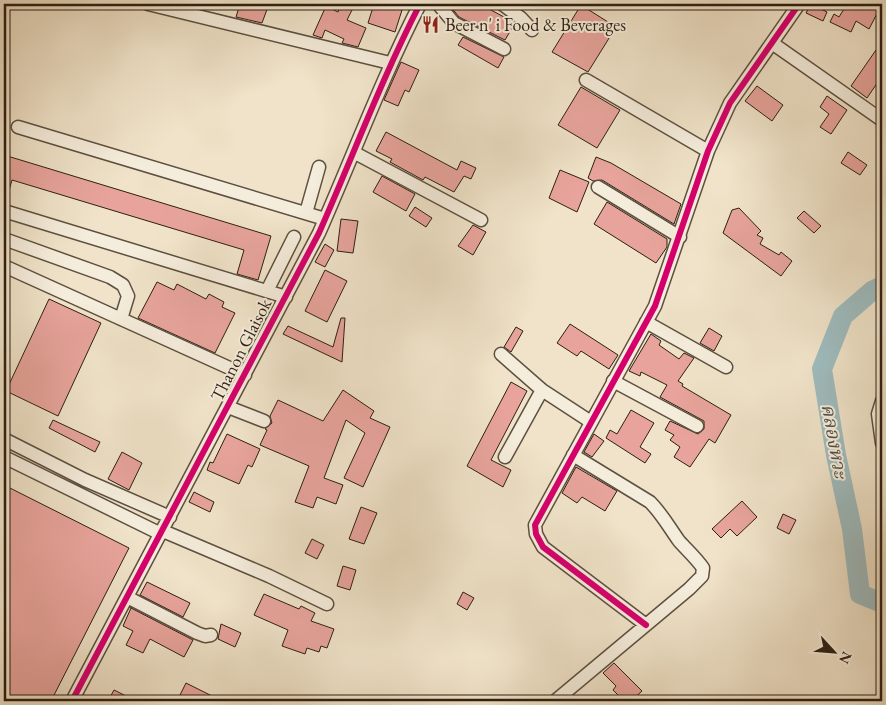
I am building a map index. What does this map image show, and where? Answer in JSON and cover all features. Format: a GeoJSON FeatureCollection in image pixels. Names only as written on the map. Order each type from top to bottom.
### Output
{"type":"FeatureCollection","features":[{"type":"Feature","properties":{"kind":"street"},"geometry":{"type":"LineString","coordinates":[[148,4],[390,63]]}},
{"type":"Feature","properties":{"kind":"street","name":"Thanon Glaisok"},"geometry":{"type":"LineString","coordinates":[[72,701],[286,297],[325,219],[355,153],[390,63],[420,4]]}},
{"type":"Feature","properties":{"kind":"street"},"geometry":{"type":"LineString","coordinates":[[438,4],[454,22],[504,49]]}},
{"type":"Feature","properties":{"kind":"street"},"geometry":{"type":"LineString","coordinates":[[502,4],[521,18],[532,30]]}},
{"type":"Feature","properties":{"kind":"street"},"geometry":{"type":"LineString","coordinates":[[646,625],[543,547],[536,534],[535,525],[658,299],[708,150],[730,103],[799,4]]}},
{"type":"Feature","properties":{"kind":"street"},"geometry":{"type":"LineString","coordinates":[[772,43],[882,120]]}},
{"type":"Feature","properties":{"kind":"street"},"geometry":{"type":"LineString","coordinates":[[586,80],[708,150]]}},
{"type":"Feature","properties":{"kind":"street"},"geometry":{"type":"LineString","coordinates":[[18,127],[325,219]]}},
{"type":"Feature","properties":{"kind":"street"},"geometry":{"type":"LineString","coordinates":[[355,153],[481,220]]}},
{"type":"Feature","properties":{"kind":"street"},"geometry":{"type":"LineString","coordinates":[[306,214],[319,167]]}},
{"type":"Feature","properties":{"kind":"street"},"geometry":{"type":"LineString","coordinates":[[598,187],[680,237]]}},
{"type":"Feature","properties":{"kind":"street"},"geometry":{"type":"LineString","coordinates":[[4,211],[286,297]]}},
{"type":"Feature","properties":{"kind":"street"},"geometry":{"type":"LineString","coordinates":[[267,291],[294,237]]}},
{"type":"Feature","properties":{"kind":"street"},"geometry":{"type":"LineString","coordinates":[[4,239],[110,277],[123,285],[128,296],[121,319]]}},
{"type":"Feature","properties":{"kind":"street"},"geometry":{"type":"LineString","coordinates":[[4,266],[245,375]]}},
{"type":"Feature","properties":{"kind":"street"},"geometry":{"type":"LineString","coordinates":[[646,322],[726,367]]}},
{"type":"Feature","properties":{"kind":"street"},"geometry":{"type":"LineString","coordinates":[[501,354],[542,390],[591,422]]}},
{"type":"Feature","properties":{"kind":"street"},"geometry":{"type":"LineString","coordinates":[[613,381],[697,426]]}},
{"type":"Feature","properties":{"kind":"street"},"geometry":{"type":"LineString","coordinates":[[505,457],[542,390]]}},
{"type":"Feature","properties":{"kind":"street"},"geometry":{"type":"LineString","coordinates":[[882,401],[878,414],[882,443]]}},
{"type":"Feature","properties":{"kind":"street"},"geometry":{"type":"LineString","coordinates":[[228,407],[264,421]]}},
{"type":"Feature","properties":{"kind":"street"},"geometry":{"type":"LineString","coordinates":[[4,438],[85,480],[170,517]]}},
{"type":"Feature","properties":{"kind":"street"},"geometry":{"type":"LineString","coordinates":[[555,701],[689,588],[702,576],[703,568],[696,557],[680,542],[659,511],[650,502],[573,455]]}},
{"type":"Feature","properties":{"kind":"street"},"geometry":{"type":"LineString","coordinates":[[4,458],[162,532],[269,576],[327,604]]}},
{"type":"Feature","properties":{"kind":"street"},"geometry":{"type":"LineString","coordinates":[[127,597],[197,633],[205,636],[211,635]]}},
{"type":"Feature","properties":{"kind":"building"},"geometry":{"type":"Polygon","coordinates":[[[240,4],[269,4],[262,23],[236,17],[240,4]]]}},
{"type":"Feature","properties":{"kind":"building"},"geometry":{"type":"Polygon","coordinates":[[[341,4],[355,4],[347,20],[366,28],[358,47],[342,43],[344,39],[325,30],[322,38],[313,35],[326,6],[338,12],[341,4]]]}},
{"type":"Feature","properties":{"kind":"building"},"geometry":{"type":"Polygon","coordinates":[[[374,4],[384,4],[402,10],[395,32],[368,23],[374,4]]]}},
{"type":"Feature","properties":{"kind":"building"},"geometry":{"type":"Polygon","coordinates":[[[453,4],[480,4],[515,23],[505,40],[459,17],[451,7],[453,4]]]}},
{"type":"Feature","properties":{"kind":"building"},"geometry":{"type":"Polygon","coordinates":[[[811,4],[827,12],[823,21],[806,13],[811,4]]]}},
{"type":"Feature","properties":{"kind":"building"},"geometry":{"type":"Polygon","coordinates":[[[847,4],[882,4],[869,29],[856,21],[851,32],[830,22],[834,14],[839,17],[847,4]]]}},
{"type":"Feature","properties":{"kind":"building"},"geometry":{"type":"Polygon","coordinates":[[[581,5],[616,27],[588,72],[552,52],[581,5]]]}},
{"type":"Feature","properties":{"kind":"building"},"geometry":{"type":"Polygon","coordinates":[[[463,37],[504,57],[498,68],[458,45],[463,37]]]}},
{"type":"Feature","properties":{"kind":"building"},"geometry":{"type":"Polygon","coordinates":[[[876,50],[882,54],[882,76],[867,98],[851,86],[876,50]]]}},
{"type":"Feature","properties":{"kind":"building"},"geometry":{"type":"Polygon","coordinates":[[[401,62],[419,70],[409,92],[405,90],[398,106],[384,100],[401,62]]]}},
{"type":"Feature","properties":{"kind":"building"},"geometry":{"type":"Polygon","coordinates":[[[757,86],[783,105],[772,121],[745,101],[757,86]]]}},
{"type":"Feature","properties":{"kind":"building"},"geometry":{"type":"Polygon","coordinates":[[[581,87],[620,110],[597,148],[558,125],[581,87]]]}},
{"type":"Feature","properties":{"kind":"building"},"geometry":{"type":"Polygon","coordinates":[[[827,96],[847,110],[831,134],[820,127],[829,114],[820,107],[827,96]]]}},
{"type":"Feature","properties":{"kind":"building"},"geometry":{"type":"Polygon","coordinates":[[[386,132],[457,170],[461,161],[476,168],[471,179],[464,176],[454,192],[425,177],[423,180],[390,162],[392,159],[376,151],[386,132]]]}},
{"type":"Feature","properties":{"kind":"building"},"geometry":{"type":"Polygon","coordinates":[[[848,152],[867,165],[860,175],[841,163],[848,152]]]}},
{"type":"Feature","properties":{"kind":"building"},"geometry":{"type":"Polygon","coordinates":[[[4,155],[271,236],[258,280],[237,274],[244,250],[12,180],[6,201],[4,200],[4,155]]]}},
{"type":"Feature","properties":{"kind":"building"},"geometry":{"type":"Polygon","coordinates":[[[596,157],[611,163],[681,204],[674,224],[602,180],[593,181],[588,178],[596,157]]]}},
{"type":"Feature","properties":{"kind":"building"},"geometry":{"type":"Polygon","coordinates":[[[560,170],[589,182],[577,212],[549,198],[560,170]]]}},
{"type":"Feature","properties":{"kind":"building"},"geometry":{"type":"Polygon","coordinates":[[[382,176],[415,194],[406,211],[373,192],[382,176]]]}},
{"type":"Feature","properties":{"kind":"building"},"geometry":{"type":"Polygon","coordinates":[[[607,202],[667,239],[667,247],[656,263],[594,224],[607,202]]]}},
{"type":"Feature","properties":{"kind":"building"},"geometry":{"type":"Polygon","coordinates":[[[415,207],[432,218],[426,227],[409,216],[415,207]]]}},
{"type":"Feature","properties":{"kind":"building"},"geometry":{"type":"Polygon","coordinates":[[[739,208],[761,231],[757,235],[763,238],[760,244],[779,255],[781,252],[792,261],[781,276],[723,233],[732,210],[739,208]]]}},
{"type":"Feature","properties":{"kind":"building"},"geometry":{"type":"Polygon","coordinates":[[[804,211],[821,226],[814,233],[797,218],[804,211]]]}},
{"type":"Feature","properties":{"kind":"building"},"geometry":{"type":"Polygon","coordinates":[[[341,219],[358,221],[353,253],[337,251],[341,219]]]}},
{"type":"Feature","properties":{"kind":"building"},"geometry":{"type":"Polygon","coordinates":[[[473,225],[486,232],[473,255],[458,246],[473,225]]]}},
{"type":"Feature","properties":{"kind":"building"},"geometry":{"type":"Polygon","coordinates":[[[325,244],[334,250],[325,267],[315,262],[325,244]]]}},
{"type":"Feature","properties":{"kind":"building"},"geometry":{"type":"Polygon","coordinates":[[[325,270],[347,281],[327,322],[305,311],[325,270]]]}},
{"type":"Feature","properties":{"kind":"building"},"geometry":{"type":"Polygon","coordinates":[[[157,282],[174,290],[177,284],[206,299],[209,294],[224,302],[222,307],[235,313],[215,353],[138,318],[157,282]]]}},
{"type":"Feature","properties":{"kind":"building"},"geometry":{"type":"Polygon","coordinates":[[[49,299],[101,323],[58,416],[6,391],[49,299]]]}},
{"type":"Feature","properties":{"kind":"building"},"geometry":{"type":"Polygon","coordinates":[[[341,318],[345,318],[342,362],[283,334],[288,326],[333,347],[341,318]]]}},
{"type":"Feature","properties":{"kind":"building"},"geometry":{"type":"Polygon","coordinates":[[[570,324],[618,355],[609,369],[581,351],[577,356],[557,343],[570,324]]]}},
{"type":"Feature","properties":{"kind":"building"},"geometry":{"type":"Polygon","coordinates":[[[516,327],[523,331],[511,352],[504,347],[516,327]]]}},
{"type":"Feature","properties":{"kind":"building"},"geometry":{"type":"Polygon","coordinates":[[[709,328],[722,336],[714,351],[700,343],[709,328]]]}},
{"type":"Feature","properties":{"kind":"building"},"geometry":{"type":"Polygon","coordinates":[[[651,334],[661,341],[659,345],[679,359],[684,353],[694,358],[678,381],[683,384],[682,386],[731,415],[715,443],[709,439],[690,467],[674,457],[680,447],[670,440],[674,435],[665,430],[670,421],[698,434],[704,429],[704,421],[660,397],[667,385],[641,372],[640,376],[629,371],[651,334]]]}},
{"type":"Feature","properties":{"kind":"building"},"geometry":{"type":"Polygon","coordinates":[[[511,382],[527,391],[491,460],[511,470],[503,487],[467,466],[511,382]]]}},
{"type":"Feature","properties":{"kind":"building"},"geometry":{"type":"Polygon","coordinates":[[[343,390],[374,411],[370,418],[390,427],[363,487],[344,478],[365,433],[346,420],[324,478],[343,485],[336,504],[317,497],[313,508],[295,502],[309,466],[260,445],[267,430],[265,429],[272,423],[270,416],[278,400],[323,421],[343,390]]]}},
{"type":"Feature","properties":{"kind":"building"},"geometry":{"type":"Polygon","coordinates":[[[631,410],[654,423],[640,447],[651,454],[645,463],[606,438],[610,430],[617,434],[631,410]]]}},
{"type":"Feature","properties":{"kind":"building"},"geometry":{"type":"Polygon","coordinates":[[[53,420],[100,442],[95,452],[49,428],[53,420]]]}},
{"type":"Feature","properties":{"kind":"building"},"geometry":{"type":"Polygon","coordinates":[[[227,434],[260,449],[252,467],[248,465],[239,484],[207,470],[210,462],[213,463],[227,434]]]}},
{"type":"Feature","properties":{"kind":"building"},"geometry":{"type":"Polygon","coordinates":[[[594,434],[604,441],[592,457],[584,452],[594,434]]]}},
{"type":"Feature","properties":{"kind":"building"},"geometry":{"type":"Polygon","coordinates":[[[122,452],[142,463],[129,490],[108,479],[122,452]]]}},
{"type":"Feature","properties":{"kind":"building"},"geometry":{"type":"Polygon","coordinates":[[[576,467],[617,491],[605,511],[582,497],[577,503],[562,493],[576,467]]]}},
{"type":"Feature","properties":{"kind":"building"},"geometry":{"type":"Polygon","coordinates":[[[4,485],[129,548],[51,701],[4,701],[4,485]]]}},
{"type":"Feature","properties":{"kind":"building"},"geometry":{"type":"Polygon","coordinates":[[[194,492],[214,502],[210,512],[189,502],[194,492]]]}},
{"type":"Feature","properties":{"kind":"building"},"geometry":{"type":"Polygon","coordinates":[[[742,501],[757,517],[737,536],[730,529],[721,538],[712,529],[742,501]]]}},
{"type":"Feature","properties":{"kind":"building"},"geometry":{"type":"Polygon","coordinates":[[[361,507],[377,513],[364,544],[349,539],[361,507]]]}},
{"type":"Feature","properties":{"kind":"building"},"geometry":{"type":"Polygon","coordinates":[[[783,514],[796,520],[789,534],[777,528],[783,514]]]}},
{"type":"Feature","properties":{"kind":"building"},"geometry":{"type":"Polygon","coordinates":[[[312,539],[324,545],[317,559],[305,553],[312,539]]]}},
{"type":"Feature","properties":{"kind":"building"},"geometry":{"type":"Polygon","coordinates":[[[343,566],[356,570],[350,590],[337,586],[343,566]]]}},
{"type":"Feature","properties":{"kind":"building"},"geometry":{"type":"Polygon","coordinates":[[[147,582],[190,603],[183,617],[140,595],[147,582]]]}},
{"type":"Feature","properties":{"kind":"building"},"geometry":{"type":"Polygon","coordinates":[[[463,592],[474,598],[467,610],[457,604],[463,592]]]}},
{"type":"Feature","properties":{"kind":"building"},"geometry":{"type":"Polygon","coordinates":[[[264,594],[299,609],[301,606],[315,613],[311,621],[334,629],[327,648],[321,646],[319,652],[307,648],[305,654],[282,646],[288,630],[254,615],[264,594]]]}},
{"type":"Feature","properties":{"kind":"building"},"geometry":{"type":"Polygon","coordinates":[[[131,608],[193,640],[184,657],[150,639],[143,653],[126,645],[133,631],[123,626],[131,608]]]}},
{"type":"Feature","properties":{"kind":"building"},"geometry":{"type":"Polygon","coordinates":[[[221,624],[241,633],[235,647],[218,639],[221,624]]]}},
{"type":"Feature","properties":{"kind":"building"},"geometry":{"type":"Polygon","coordinates":[[[614,663],[642,691],[631,701],[624,701],[613,690],[616,686],[603,673],[614,663]]]}},
{"type":"Feature","properties":{"kind":"building"},"geometry":{"type":"Polygon","coordinates":[[[186,683],[222,701],[177,701],[186,683]]]}},
{"type":"Feature","properties":{"kind":"building"},"geometry":{"type":"Polygon","coordinates":[[[114,690],[136,701],[108,701],[114,690]]]}},
{"type":"Feature","properties":{"kind":"waterway","name":"คลองหวะ"},"geometry":{"type":"LineString","coordinates":[[882,286],[872,291],[843,316],[822,369],[836,455],[852,529],[860,594],[882,603]]}},
{"type":"Feature","properties":{"kind":"cycle path"},"geometry":{"type":"LineString","coordinates":[[72,701],[319,233],[380,89],[420,4]]}},
{"type":"Feature","properties":{"kind":"cycle path"},"geometry":{"type":"LineString","coordinates":[[646,625],[543,547],[536,534],[535,525],[655,306],[708,151],[730,103],[799,4]]}},
{"type":"Feature","properties":{"kind":"place","name":"Beer n' i Food & Beverages"},"geometry":{"type":"Point","coordinates":[431,25]}}]}
